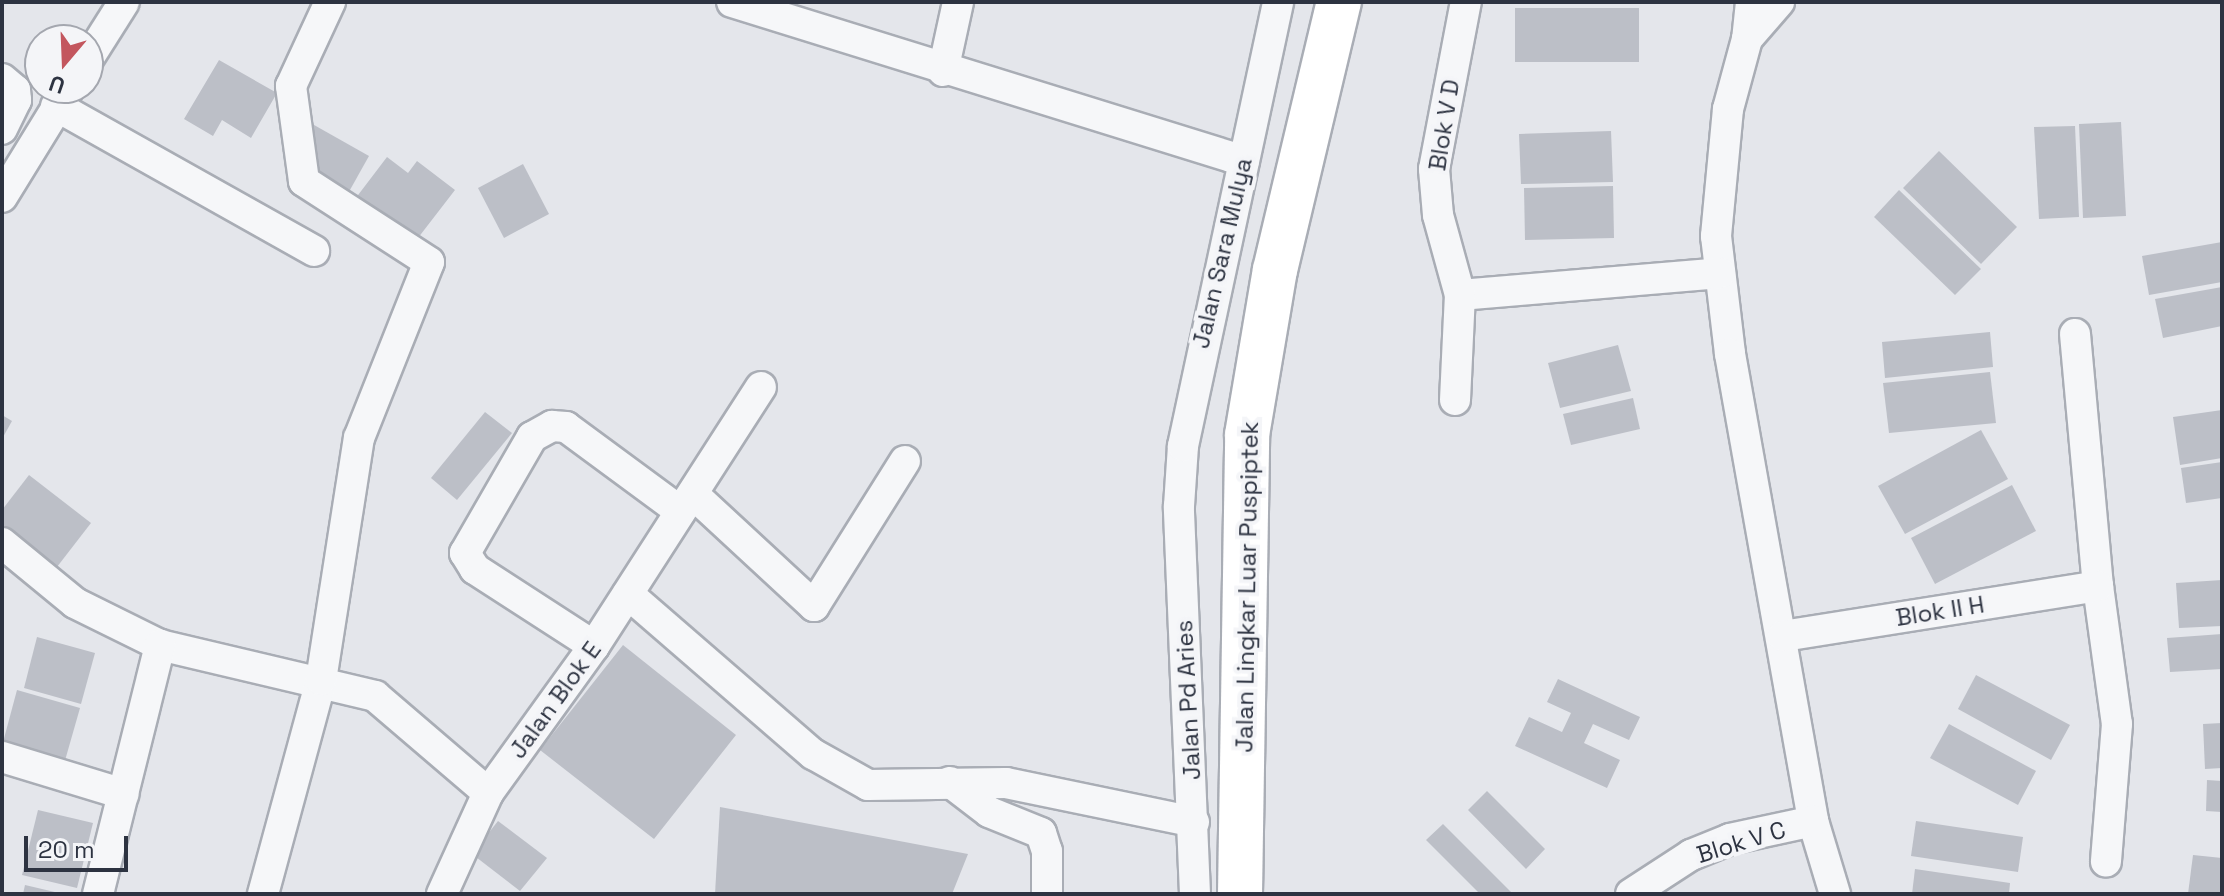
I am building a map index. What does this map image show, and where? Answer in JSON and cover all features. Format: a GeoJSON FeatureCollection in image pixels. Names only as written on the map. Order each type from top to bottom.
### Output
{"type":"FeatureCollection","features":[{"type":"Feature","properties":{"kind":"main road","name":"Jalan Lingkar Luar Puspiptek"},"geometry":{"type":"LineString","coordinates":[[1240,894],[1247,435],[1275,270],[1339,2]]}},
{"type":"Feature","properties":{"kind":"street"},"geometry":{"type":"LineString","coordinates":[[104,34],[124,2]]}},
{"type":"Feature","properties":{"kind":"street"},"geometry":{"type":"LineString","coordinates":[[263,894],[321,680],[359,438],[429,262],[304,181],[291,86],[330,2]]}},
{"type":"Feature","properties":{"kind":"street"},"geometry":{"type":"LineString","coordinates":[[732,2],[943,71],[1244,161]]}},
{"type":"Feature","properties":{"kind":"street"},"geometry":{"type":"LineString","coordinates":[[943,71],[958,2]]}},
{"type":"Feature","properties":{"kind":"street","name":"Jalan Sara Mulya"},"geometry":{"type":"LineString","coordinates":[[1179,506],[1193,380],[1278,2]]}},
{"type":"Feature","properties":{"kind":"street","name":"Blok V D"},"geometry":{"type":"LineString","coordinates":[[1455,400],[1460,295],[1438,215],[1434,169],[1466,2]]}},
{"type":"Feature","properties":{"kind":"street"},"geometry":{"type":"LineString","coordinates":[[1751,2],[1747,39],[1728,109],[1717,188],[1720,273],[1813,821],[1835,894]]}},
{"type":"Feature","properties":{"kind":"street"},"geometry":{"type":"LineString","coordinates":[[1747,39],[1779,2]]}},
{"type":"Feature","properties":{"kind":"street"},"geometry":{"type":"LineString","coordinates":[[2,79],[15,90],[16,100],[2,129]]}},
{"type":"Feature","properties":{"kind":"street"},"geometry":{"type":"LineString","coordinates":[[2,197],[58,104]]}},
{"type":"Feature","properties":{"kind":"street"},"geometry":{"type":"LineString","coordinates":[[73,104],[314,251]]}},
{"type":"Feature","properties":{"kind":"street"},"geometry":{"type":"LineString","coordinates":[[1460,295],[1720,273]]}},
{"type":"Feature","properties":{"kind":"street"},"geometry":{"type":"LineString","coordinates":[[2075,334],[2098,586],[2117,724],[2106,862]]}},
{"type":"Feature","properties":{"kind":"street","name":"Jalan Blok E"},"geometry":{"type":"LineString","coordinates":[[442,894],[488,793],[594,646],[761,387]]}},
{"type":"Feature","properties":{"kind":"street"},"geometry":{"type":"LineString","coordinates":[[594,646],[475,569],[465,553],[532,437],[552,426],[566,427],[686,503],[814,606],[905,461]]}},
{"type":"Feature","properties":{"kind":"street","name":"Jalan Pd Aries"},"geometry":{"type":"LineString","coordinates":[[1179,506],[1195,894]]}},
{"type":"Feature","properties":{"kind":"street"},"geometry":{"type":"LineString","coordinates":[[2,543],[75,603],[160,645],[321,680],[375,696],[488,793]]}},
{"type":"Feature","properties":{"kind":"street","name":"Blok II H"},"geometry":{"type":"LineString","coordinates":[[1783,636],[2098,586]]}},
{"type":"Feature","properties":{"kind":"street"},"geometry":{"type":"LineString","coordinates":[[628,594],[832,768],[888,789],[950,782],[1006,783],[1194,822]]}},
{"type":"Feature","properties":{"kind":"street"},"geometry":{"type":"LineString","coordinates":[[98,894],[160,645]]}},
{"type":"Feature","properties":{"kind":"street"},"geometry":{"type":"LineString","coordinates":[[2,757],[124,794]]}},
{"type":"Feature","properties":{"kind":"street"},"geometry":{"type":"LineString","coordinates":[[950,782],[989,812],[1041,833],[1047,851],[1047,894]]}},
{"type":"Feature","properties":{"kind":"street","name":"Blok V C"},"geometry":{"type":"LineString","coordinates":[[1631,894],[1691,855],[1730,839],[1813,821]]}},
{"type":"Feature","properties":{"kind":"building"},"geometry":{"type":"Polygon","coordinates":[[[1515,8],[1639,8],[1639,62],[1515,62],[1515,8]]]}},
{"type":"Feature","properties":{"kind":"building"},"geometry":{"type":"Polygon","coordinates":[[[219,60],[277,93],[251,138],[222,120],[213,136],[184,119],[219,60]]]}},
{"type":"Feature","properties":{"kind":"building"},"geometry":{"type":"Polygon","coordinates":[[[307,121],[369,156],[346,197],[284,162],[307,121]]]}},
{"type":"Feature","properties":{"kind":"building"},"geometry":{"type":"Polygon","coordinates":[[[2121,122],[2126,216],[2083,218],[2079,124],[2121,122]]]}},
{"type":"Feature","properties":{"kind":"building"},"geometry":{"type":"Polygon","coordinates":[[[2075,126],[2079,217],[2039,219],[2034,127],[2075,126]]]}},
{"type":"Feature","properties":{"kind":"building"},"geometry":{"type":"Polygon","coordinates":[[[1611,131],[1613,182],[1521,184],[1519,134],[1611,131]]]}},
{"type":"Feature","properties":{"kind":"building"},"geometry":{"type":"Polygon","coordinates":[[[1939,151],[2017,227],[1981,264],[1903,188],[1939,151]]]}},
{"type":"Feature","properties":{"kind":"building"},"geometry":{"type":"Polygon","coordinates":[[[387,157],[408,173],[417,161],[455,190],[411,247],[352,203],[387,157]]]}},
{"type":"Feature","properties":{"kind":"building"},"geometry":{"type":"Polygon","coordinates":[[[523,164],[549,214],[504,238],[478,188],[523,164]]]}},
{"type":"Feature","properties":{"kind":"building"},"geometry":{"type":"Polygon","coordinates":[[[1613,186],[1614,238],[1525,240],[1524,188],[1613,186]]]}},
{"type":"Feature","properties":{"kind":"building"},"geometry":{"type":"Polygon","coordinates":[[[1899,190],[1981,269],[1955,295],[1874,217],[1899,190]]]}},
{"type":"Feature","properties":{"kind":"building"},"geometry":{"type":"Polygon","coordinates":[[[2222,242],[2222,282],[2149,295],[2142,256],[2222,242]]]}},
{"type":"Feature","properties":{"kind":"building"},"geometry":{"type":"Polygon","coordinates":[[[2222,287],[2222,326],[2163,338],[2155,299],[2222,287]]]}},
{"type":"Feature","properties":{"kind":"building"},"geometry":{"type":"Polygon","coordinates":[[[1990,332],[1993,367],[1885,378],[1882,342],[1990,332]]]}},
{"type":"Feature","properties":{"kind":"building"},"geometry":{"type":"Polygon","coordinates":[[[1618,345],[1631,391],[1560,408],[1548,363],[1618,345]]]}},
{"type":"Feature","properties":{"kind":"building"},"geometry":{"type":"Polygon","coordinates":[[[1990,372],[1996,423],[1889,433],[1883,383],[1990,372]]]}},
{"type":"Feature","properties":{"kind":"building"},"geometry":{"type":"Polygon","coordinates":[[[1633,398],[1640,429],[1571,445],[1563,414],[1633,398]]]}},
{"type":"Feature","properties":{"kind":"building"},"geometry":{"type":"Polygon","coordinates":[[[2222,410],[2222,458],[2180,465],[2173,417],[2222,410]]]}},
{"type":"Feature","properties":{"kind":"building"},"geometry":{"type":"Polygon","coordinates":[[[485,412],[512,433],[457,500],[431,478],[485,412]]]}},
{"type":"Feature","properties":{"kind":"building"},"geometry":{"type":"Polygon","coordinates":[[[2,415],[12,421],[2,439],[2,415]]]}},
{"type":"Feature","properties":{"kind":"building"},"geometry":{"type":"Polygon","coordinates":[[[1981,430],[2008,479],[1905,534],[1878,486],[1981,430]]]}},
{"type":"Feature","properties":{"kind":"building"},"geometry":{"type":"Polygon","coordinates":[[[2222,462],[2222,498],[2186,503],[2181,468],[2222,462]]]}},
{"type":"Feature","properties":{"kind":"building"},"geometry":{"type":"Polygon","coordinates":[[[29,475],[91,523],[50,576],[2,539],[2,510],[29,475]]]}},
{"type":"Feature","properties":{"kind":"building"},"geometry":{"type":"Polygon","coordinates":[[[2012,485],[2036,531],[1935,584],[1911,538],[2012,485]]]}},
{"type":"Feature","properties":{"kind":"building"},"geometry":{"type":"Polygon","coordinates":[[[2222,580],[2222,626],[2179,628],[2176,583],[2222,580]]]}},
{"type":"Feature","properties":{"kind":"building"},"geometry":{"type":"Polygon","coordinates":[[[2222,634],[2222,669],[2170,672],[2167,638],[2222,634]]]}},
{"type":"Feature","properties":{"kind":"building"},"geometry":{"type":"Polygon","coordinates":[[[37,637],[95,653],[81,704],[24,688],[37,637]]]}},
{"type":"Feature","properties":{"kind":"building"},"geometry":{"type":"Polygon","coordinates":[[[623,645],[736,735],[654,839],[540,750],[623,645]]]}},
{"type":"Feature","properties":{"kind":"building"},"geometry":{"type":"Polygon","coordinates":[[[1976,675],[2070,725],[2051,760],[1958,709],[1976,675]]]}},
{"type":"Feature","properties":{"kind":"building"},"geometry":{"type":"Polygon","coordinates":[[[1558,679],[1640,717],[1629,740],[1593,724],[1584,743],[1620,760],[1607,788],[1515,746],[1529,717],[1562,732],[1571,713],[1547,702],[1558,679]]]}},
{"type":"Feature","properties":{"kind":"building"},"geometry":{"type":"Polygon","coordinates":[[[17,690],[80,708],[62,771],[2,746],[17,690]]]}},
{"type":"Feature","properties":{"kind":"building"},"geometry":{"type":"Polygon","coordinates":[[[2222,723],[2222,768],[2205,769],[2203,724],[2222,723]]]}},
{"type":"Feature","properties":{"kind":"building"},"geometry":{"type":"Polygon","coordinates":[[[1949,724],[2036,771],[2018,805],[1930,758],[1949,724]]]}},
{"type":"Feature","properties":{"kind":"building"},"geometry":{"type":"Polygon","coordinates":[[[2207,780],[2222,781],[2222,812],[2206,811],[2207,780]]]}},
{"type":"Feature","properties":{"kind":"building"},"geometry":{"type":"Polygon","coordinates":[[[1487,791],[1545,849],[1526,869],[1468,810],[1487,791]]]}},
{"type":"Feature","properties":{"kind":"building"},"geometry":{"type":"Polygon","coordinates":[[[720,807],[968,854],[952,894],[715,894],[720,807]]]}},
{"type":"Feature","properties":{"kind":"building"},"geometry":{"type":"Polygon","coordinates":[[[38,810],[93,823],[77,888],[22,875],[38,810]]]}},
{"type":"Feature","properties":{"kind":"building"},"geometry":{"type":"Polygon","coordinates":[[[498,821],[547,858],[520,891],[472,854],[498,821]]]}},
{"type":"Feature","properties":{"kind":"building"},"geometry":{"type":"Polygon","coordinates":[[[1916,821],[2023,837],[2018,872],[1911,856],[1916,821]]]}},
{"type":"Feature","properties":{"kind":"building"},"geometry":{"type":"Polygon","coordinates":[[[1443,824],[1513,894],[1480,894],[1426,840],[1443,824]]]}},
{"type":"Feature","properties":{"kind":"building"},"geometry":{"type":"Polygon","coordinates":[[[2193,855],[2222,858],[2222,894],[2188,894],[2193,855]]]}},
{"type":"Feature","properties":{"kind":"building"},"geometry":{"type":"Polygon","coordinates":[[[1915,869],[2010,883],[2009,894],[1912,894],[1915,869]]]}},
{"type":"Feature","properties":{"kind":"building"},"geometry":{"type":"Polygon","coordinates":[[[25,885],[59,893],[59,894],[23,894],[25,885]]]}}]}
